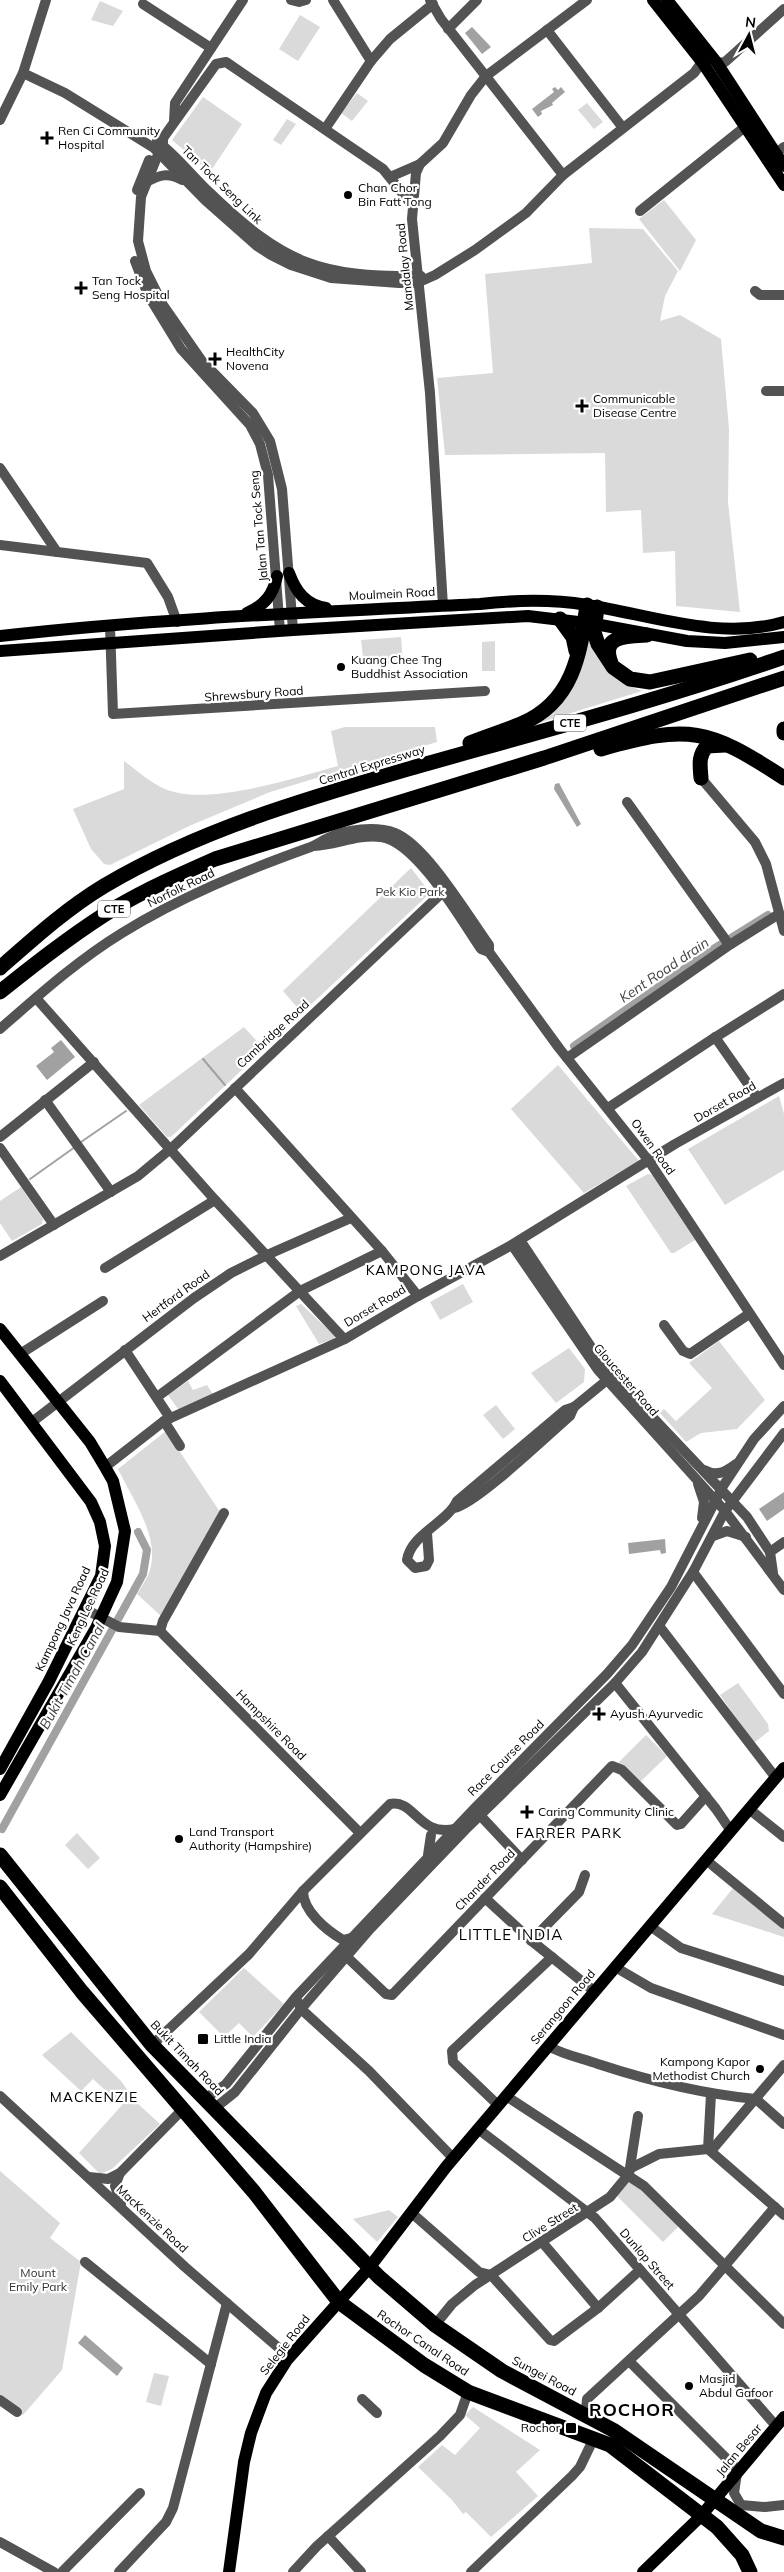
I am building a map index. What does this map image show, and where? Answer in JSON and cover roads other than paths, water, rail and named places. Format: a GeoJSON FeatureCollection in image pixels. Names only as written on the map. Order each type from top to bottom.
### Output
{"type":"FeatureCollection","features":[{"type":"Feature","properties":{"kind":"highway"},"geometry":{"type":"LineString","coordinates":[[454,756],[466,745],[522,723],[552,705],[572,675],[590,623],[592,606]]}},
{"type":"Feature","properties":{"kind":"highway"},"geometry":{"type":"LineString","coordinates":[[560,619],[573,637],[577,658]]}},
{"type":"Feature","properties":{"kind":"highway"},"geometry":{"type":"LineString","coordinates":[[590,623],[595,638],[613,667],[630,679],[650,682],[752,660],[780,658]]}},
{"type":"Feature","properties":{"kind":"highway"},"geometry":{"type":"LineString","coordinates":[[613,667],[609,652],[610,644],[614,640],[625,636],[647,635]]}},
{"type":"Feature","properties":{"kind":"highway","name":"Central Expressway"},"geometry":{"type":"LineString","coordinates":[[0,968],[68,911],[104,886],[165,854],[242,821],[454,756],[669,695],[780,658]]}},
{"type":"Feature","properties":{"kind":"highway","name":"CTE"},"geometry":{"type":"LineString","coordinates":[[0,992],[72,936],[116,908],[174,877],[242,849],[486,776],[784,678]]}},
{"type":"Feature","properties":{"kind":"highway"},"geometry":{"type":"LineString","coordinates":[[486,776],[499,777],[667,733],[690,733],[713,737],[734,747],[784,778]]}},
{"type":"Feature","properties":{"kind":"highway"},"geometry":{"type":"LineString","coordinates":[[701,778],[699,760],[707,746],[716,744],[734,747]]}},
{"type":"Feature","properties":{"kind":"highway"},"geometry":{"type":"LineString","coordinates":[[0,1842],[20,1871],[60,1915],[63,1932]]}},
{"type":"Feature","properties":{"kind":"highway","name":"Bukit Timah Road"},"geometry":{"type":"LineString","coordinates":[[0,1855],[152,2045],[369,2268]]}},
{"type":"Feature","properties":{"kind":"highway"},"geometry":{"type":"LineString","coordinates":[[0,1888],[82,1992],[254,2192],[339,2302]]}},
{"type":"Feature","properties":{"kind":"highway","name":"Sungei Road"},"geometry":{"type":"LineString","coordinates":[[369,2268],[435,2325],[502,2371],[588,2416],[761,2531],[784,2538]]}},
{"type":"Feature","properties":{"kind":"highway","name":"Rochor Canal Road"},"geometry":{"type":"LineString","coordinates":[[339,2302],[424,2365],[468,2392],[610,2445],[734,2544],[750,2572]]}},
{"type":"Feature","properties":{"kind":"highway"},"geometry":{"type":"LineString","coordinates":[[629,2443],[640,2456],[641,2464],[637,2467]]}},
{"type":"Feature","properties":{"kind":"main road"},"geometry":{"type":"LineString","coordinates":[[653,0],[750,124],[776,153],[784,166]]}},
{"type":"Feature","properties":{"kind":"main road"},"geometry":{"type":"LineString","coordinates":[[667,0],[721,68],[750,124]]}},
{"type":"Feature","properties":{"kind":"main road"},"geometry":{"type":"LineString","coordinates":[[776,153],[784,185]]}},
{"type":"Feature","properties":{"kind":"main road"},"geometry":{"type":"LineString","coordinates":[[240,616],[268,599],[283,575],[307,602],[319,607],[343,610]]}},
{"type":"Feature","properties":{"kind":"main road","name":"Moulmein Road"},"geometry":{"type":"LineString","coordinates":[[0,636],[240,616],[530,600],[592,606],[686,624],[726,628],[784,622]]}},
{"type":"Feature","properties":{"kind":"main road"},"geometry":{"type":"LineString","coordinates":[[0,652],[293,630],[528,616],[590,623],[687,641],[725,643],[784,636]]}},
{"type":"Feature","properties":{"kind":"main road","name":"Keng Lee Road"},"geometry":{"type":"LineString","coordinates":[[0,1329],[90,1442],[113,1482],[119,1500],[124,1534],[117,1582],[104,1619],[0,1795]]}},
{"type":"Feature","properties":{"kind":"main road","name":"Kampong Java Road"},"geometry":{"type":"LineString","coordinates":[[0,1382],[91,1502],[105,1546],[101,1576],[0,1769]]}},
{"type":"Feature","properties":{"kind":"main road"},"geometry":{"type":"LineString","coordinates":[[102,1535],[114,1538],[124,1534]]}},
{"type":"Feature","properties":{"kind":"main road","name":"Serangoon Road"},"geometry":{"type":"LineString","coordinates":[[369,2268],[413,2214],[453,2158],[780,1773]]}},
{"type":"Feature","properties":{"kind":"main road","name":"Selegie Road"},"geometry":{"type":"LineString","coordinates":[[229,2572],[244,2462],[250,2433],[266,2393],[287,2360],[369,2268]]}},
{"type":"Feature","properties":{"kind":"main road","name":"Jalan Besar"},"geometry":{"type":"LineString","coordinates":[[643,2572],[701,2516],[780,2422]]}},
{"type":"Feature","properties":{"kind":"street"},"geometry":{"type":"LineString","coordinates":[[0,120],[24,70],[46,0]]}},
{"type":"Feature","properties":{"kind":"street","name":"Jalan Tan Tock Seng"},"geometry":{"type":"LineString","coordinates":[[174,120],[175,104],[243,0]]}},
{"type":"Feature","properties":{"kind":"street"},"geometry":{"type":"LineString","coordinates":[[291,0],[299,2],[306,0]]}},
{"type":"Feature","properties":{"kind":"street"},"geometry":{"type":"LineString","coordinates":[[333,0],[371,61]]}},
{"type":"Feature","properties":{"kind":"street"},"geometry":{"type":"LineString","coordinates":[[448,29],[477,0]]}},
{"type":"Feature","properties":{"kind":"street"},"geometry":{"type":"LineString","coordinates":[[390,177],[420,164],[443,143],[471,95],[486,76],[587,0]]}},
{"type":"Feature","properties":{"kind":"street"},"geometry":{"type":"LineString","coordinates":[[412,205],[383,169],[325,129],[371,61],[390,39],[431,2],[448,29],[563,175]]}},
{"type":"Feature","properties":{"kind":"street"},"geometry":{"type":"LineString","coordinates":[[143,4],[211,48]]}},
{"type":"Feature","properties":{"kind":"street"},"geometry":{"type":"LineString","coordinates":[[721,68],[725,62],[784,9]]}},
{"type":"Feature","properties":{"kind":"street"},"geometry":{"type":"LineString","coordinates":[[721,68],[728,67],[784,15]]}},
{"type":"Feature","properties":{"kind":"street"},"geometry":{"type":"LineString","coordinates":[[546,30],[623,128]]}},
{"type":"Feature","properties":{"kind":"street","name":"Jalan Tan Tock Seng"},"geometry":{"type":"LineString","coordinates":[[283,575],[268,475],[260,444],[250,425],[181,349],[148,295],[134,258],[132,214],[141,175],[174,120],[216,64],[226,62],[325,129]]}},
{"type":"Feature","properties":{"kind":"street"},"geometry":{"type":"LineString","coordinates":[[417,279],[435,275],[475,250],[526,213],[563,175],[694,73],[702,62]]}},
{"type":"Feature","properties":{"kind":"street","name":"Tan Tock Seng Link"},"geometry":{"type":"LineString","coordinates":[[24,70],[159,145],[236,219],[280,251],[306,263],[331,271],[417,279]]}},
{"type":"Feature","properties":{"kind":"street"},"geometry":{"type":"LineString","coordinates":[[640,211],[750,124]]}},
{"type":"Feature","properties":{"kind":"street","name":"Tan Tock Seng Link"},"geometry":{"type":"LineString","coordinates":[[159,145],[184,181],[256,246],[291,265],[311,273],[352,281],[417,279]]}},
{"type":"Feature","properties":{"kind":"street","name":"Jalan Tan Tock Seng"},"geometry":{"type":"LineString","coordinates":[[159,145],[141,197],[138,232],[146,271],[154,290],[188,344],[217,377],[253,413],[270,441],[282,489],[285,613],[280,631]]}},
{"type":"Feature","properties":{"kind":"street","name":"Mandalay Road"},"geometry":{"type":"LineString","coordinates":[[420,164],[414,183],[412,205],[417,279],[430,393],[443,606]]}},
{"type":"Feature","properties":{"kind":"street","name":"Tan Tock Seng Link"},"geometry":{"type":"LineString","coordinates":[[146,182],[164,174],[172,175],[184,181]]}},
{"type":"Feature","properties":{"kind":"street"},"geometry":{"type":"LineString","coordinates":[[390,177],[414,183]]}},
{"type":"Feature","properties":{"kind":"street"},"geometry":{"type":"LineString","coordinates":[[784,291],[755,291],[760,295],[784,296]]}},
{"type":"Feature","properties":{"kind":"street"},"geometry":{"type":"LineString","coordinates":[[766,391],[784,391]]}},
{"type":"Feature","properties":{"kind":"street"},"geometry":{"type":"LineString","coordinates":[[0,468],[56,552]]}},
{"type":"Feature","properties":{"kind":"street"},"geometry":{"type":"LineString","coordinates":[[0,545],[149,564],[168,597],[178,622]]}},
{"type":"Feature","properties":{"kind":"street","name":"Jalan Tan Tock Seng"},"geometry":{"type":"LineString","coordinates":[[285,613],[293,630]]}},
{"type":"Feature","properties":{"kind":"street","name":"Shrewsbury Road"},"geometry":{"type":"LineString","coordinates":[[110,626],[113,714],[485,691]]}},
{"type":"Feature","properties":{"kind":"street"},"geometry":{"type":"LineString","coordinates":[[701,778],[755,842],[766,864],[784,931]]}},
{"type":"Feature","properties":{"kind":"street"},"geometry":{"type":"LineString","coordinates":[[626,802],[726,940]]}},
{"type":"Feature","properties":{"kind":"street","name":"Owen Road"},"geometry":{"type":"LineString","coordinates":[[314,846],[329,837],[351,831],[368,830],[396,833],[427,858],[444,890],[489,945],[489,952],[567,1058],[649,1161],[784,1365]]}},
{"type":"Feature","properties":{"kind":"street","name":"Norfolk Road"},"geometry":{"type":"LineString","coordinates":[[0,1029],[80,962],[122,933],[167,908],[251,868],[314,846]]}},
{"type":"Feature","properties":{"kind":"street","name":"Cambridge Road"},"geometry":{"type":"LineString","coordinates":[[0,1256],[138,1176],[171,1149],[444,890]]}},
{"type":"Feature","properties":{"kind":"street"},"geometry":{"type":"LineString","coordinates":[[567,1058],[726,940],[779,914]]}},
{"type":"Feature","properties":{"kind":"street"},"geometry":{"type":"LineString","coordinates":[[608,1108],[713,1038],[784,994]]}},
{"type":"Feature","properties":{"kind":"street"},"geometry":{"type":"LineString","coordinates":[[36,998],[215,1200],[344,1339]]}},
{"type":"Feature","properties":{"kind":"street"},"geometry":{"type":"LineString","coordinates":[[713,1038],[755,1099]]}},
{"type":"Feature","properties":{"kind":"street"},"geometry":{"type":"LineString","coordinates":[[0,1137],[94,1062]]}},
{"type":"Feature","properties":{"kind":"street","name":"Dorset Road"},"geometry":{"type":"LineString","coordinates":[[105,1467],[167,1420],[344,1339],[516,1242],[649,1161],[784,1083]]}},
{"type":"Feature","properties":{"kind":"street"},"geometry":{"type":"LineString","coordinates":[[234,1088],[382,1251],[418,1296]]}},
{"type":"Feature","properties":{"kind":"street"},"geometry":{"type":"LineString","coordinates":[[45,1100],[111,1192]]}},
{"type":"Feature","properties":{"kind":"street"},"geometry":{"type":"LineString","coordinates":[[0,1148],[54,1225]]}},
{"type":"Feature","properties":{"kind":"street"},"geometry":{"type":"LineString","coordinates":[[104,1268],[215,1200]]}},
{"type":"Feature","properties":{"kind":"street","name":"Hertford Road"},"geometry":{"type":"LineString","coordinates":[[32,1422],[56,1401],[194,1298],[231,1273],[266,1254],[351,1218]]}},
{"type":"Feature","properties":{"kind":"street","name":"Gloucester Road"},"geometry":{"type":"LineString","coordinates":[[516,1242],[609,1378],[695,1470],[715,1500],[747,1537],[762,1562],[773,1573],[784,1590]]}},
{"type":"Feature","properties":{"kind":"street"},"geometry":{"type":"LineString","coordinates":[[157,1397],[300,1291],[382,1251]]}},
{"type":"Feature","properties":{"kind":"street"},"geometry":{"type":"LineString","coordinates":[[20,1354],[103,1301]]}},
{"type":"Feature","properties":{"kind":"street"},"geometry":{"type":"LineString","coordinates":[[664,1326],[683,1351],[690,1354],[749,1314]]}},
{"type":"Feature","properties":{"kind":"street"},"geometry":{"type":"LineString","coordinates":[[125,1350],[157,1397],[180,1446]]}},
{"type":"Feature","properties":{"kind":"street"},"geometry":{"type":"LineString","coordinates":[[427,1532],[454,1508],[457,1501],[512,1454],[565,1410],[574,1407],[609,1378]]}},
{"type":"Feature","properties":{"kind":"street","name":"Race Course Road"},"geometry":{"type":"LineString","coordinates":[[257,2056],[296,1997],[341,1954],[477,1812],[608,1674],[632,1645],[671,1587],[715,1500],[740,1460],[754,1439],[784,1406]]}},
{"type":"Feature","properties":{"kind":"street","name":"Race Course Road"},"geometry":{"type":"LineString","coordinates":[[477,1812],[615,1683],[642,1652],[660,1627],[693,1572],[725,1511],[784,1433]]}},
{"type":"Feature","properties":{"kind":"street"},"geometry":{"type":"LineString","coordinates":[[699,1532],[704,1502],[695,1470],[716,1474],[726,1472],[740,1460]]}},
{"type":"Feature","properties":{"kind":"street","name":"Gloucester Road"},"geometry":{"type":"LineString","coordinates":[[695,1470],[734,1500],[758,1532],[770,1552]]}},
{"type":"Feature","properties":{"kind":"street"},"geometry":{"type":"LineString","coordinates":[[85,1609],[119,1627],[160,1631],[163,1621],[224,1513]]}},
{"type":"Feature","properties":{"kind":"street"},"geometry":{"type":"LineString","coordinates":[[713,1536],[728,1531],[747,1537]]}},
{"type":"Feature","properties":{"kind":"street"},"geometry":{"type":"LineString","coordinates":[[773,1573],[770,1552],[784,1542]]}},
{"type":"Feature","properties":{"kind":"street"},"geometry":{"type":"LineString","coordinates":[[693,1572],[784,1694]]}},
{"type":"Feature","properties":{"kind":"street"},"geometry":{"type":"LineString","coordinates":[[660,1627],[780,1773]]}},
{"type":"Feature","properties":{"kind":"street","name":"Hampshire Road"},"geometry":{"type":"LineString","coordinates":[[160,1631],[360,1833]]}},
{"type":"Feature","properties":{"kind":"street"},"geometry":{"type":"LineString","coordinates":[[615,1683],[706,1796],[731,1831]]}},
{"type":"Feature","properties":{"kind":"street","name":"Chander Road"},"geometry":{"type":"LineString","coordinates":[[341,1954],[388,1995],[393,1994],[612,1766],[622,1770],[675,1824],[680,1826],[706,1796]]}},
{"type":"Feature","properties":{"kind":"street"},"geometry":{"type":"LineString","coordinates":[[152,2045],[249,1954],[303,1891],[386,1807],[394,1803],[405,1807],[425,1825],[435,1831],[456,1834],[450,1843],[442,1842],[431,1835],[425,1825]]}},
{"type":"Feature","properties":{"kind":"street"},"geometry":{"type":"LineString","coordinates":[[749,1809],[784,1837]]}},
{"type":"Feature","properties":{"kind":"street"},"geometry":{"type":"LineString","coordinates":[[477,1812],[522,1860]]}},
{"type":"Feature","properties":{"kind":"street"},"geometry":{"type":"LineString","coordinates":[[427,1859],[431,1835]]}},
{"type":"Feature","properties":{"kind":"street","name":"Race Course Road"},"geometry":{"type":"LineString","coordinates":[[210,2103],[226,2084],[257,2056],[301,2009],[351,1938],[442,1842]]}},
{"type":"Feature","properties":{"kind":"street"},"geometry":{"type":"LineString","coordinates":[[706,1860],[784,1924]]}},
{"type":"Feature","properties":{"kind":"street"},"geometry":{"type":"LineString","coordinates":[[531,1941],[579,1892],[585,1876]]}},
{"type":"Feature","properties":{"kind":"street"},"geometry":{"type":"LineString","coordinates":[[303,1891],[305,1905],[325,1927],[343,1940],[351,1938]]}},
{"type":"Feature","properties":{"kind":"street"},"geometry":{"type":"LineString","coordinates":[[485,1898],[531,1941],[594,1991]]}},
{"type":"Feature","properties":{"kind":"street"},"geometry":{"type":"LineString","coordinates":[[650,1926],[681,1948],[784,1981]]}},
{"type":"Feature","properties":{"kind":"street"},"geometry":{"type":"LineString","coordinates":[[552,1957],[451,2054],[453,2062],[502,2100],[630,2171],[784,2324]]}},
{"type":"Feature","properties":{"kind":"street"},"geometry":{"type":"LineString","coordinates":[[615,1967],[651,1988],[784,2035]]}},
{"type":"Feature","properties":{"kind":"street"},"geometry":{"type":"LineString","coordinates":[[296,1997],[301,2009],[369,2071],[453,2158]]}},
{"type":"Feature","properties":{"kind":"street"},"geometry":{"type":"LineString","coordinates":[[548,2046],[564,2054],[627,2074],[711,2094],[756,2099],[784,2124]]}},
{"type":"Feature","properties":{"kind":"street"},"geometry":{"type":"LineString","coordinates":[[630,2171],[659,2154],[709,2150],[784,2065]]}},
{"type":"Feature","properties":{"kind":"street"},"geometry":{"type":"LineString","coordinates":[[709,2150],[711,2094]]}},
{"type":"Feature","properties":{"kind":"street","name":"MacKenzie Road"},"geometry":{"type":"LineString","coordinates":[[0,2096],[280,2349],[287,2360]]}},
{"type":"Feature","properties":{"kind":"street"},"geometry":{"type":"LineString","coordinates":[[88,2177],[108,2179],[120,2173],[183,2109]]}},
{"type":"Feature","properties":{"kind":"street"},"geometry":{"type":"LineString","coordinates":[[630,2171],[638,2116]]}},
{"type":"Feature","properties":{"kind":"street","name":"Dunlop Street"},"geometry":{"type":"LineString","coordinates":[[478,2129],[589,2213],[679,2315],[780,2422]]}},
{"type":"Feature","properties":{"kind":"street"},"geometry":{"type":"LineString","coordinates":[[709,2150],[784,2215]]}},
{"type":"Feature","properties":{"kind":"street","name":"Clive Street"},"geometry":{"type":"LineString","coordinates":[[435,2325],[459,2298],[487,2274],[589,2213],[606,2200],[630,2171]]}},
{"type":"Feature","properties":{"kind":"street"},"geometry":{"type":"LineString","coordinates":[[120,2173],[115,2186],[122,2208]]}},
{"type":"Feature","properties":{"kind":"street"},"geometry":{"type":"LineString","coordinates":[[588,2416],[586,2410],[587,2400],[679,2315],[726,2266],[775,2207]]}},
{"type":"Feature","properties":{"kind":"street"},"geometry":{"type":"LineString","coordinates":[[413,2214],[434,2229],[487,2274],[550,2340],[558,2340],[598,2308],[640,2270]]}},
{"type":"Feature","properties":{"kind":"street"},"geometry":{"type":"LineString","coordinates":[[542,2242],[598,2308]]}},
{"type":"Feature","properties":{"kind":"street"},"geometry":{"type":"LineString","coordinates":[[84,2262],[211,2364]]}},
{"type":"Feature","properties":{"kind":"street"},"geometry":{"type":"LineString","coordinates":[[119,2572],[166,2522],[173,2508],[227,2303]]}},
{"type":"Feature","properties":{"kind":"street"},"geometry":{"type":"LineString","coordinates":[[629,2361],[738,2472],[734,2493],[741,2505],[765,2507],[784,2505]]}},
{"type":"Feature","properties":{"kind":"street"},"geometry":{"type":"LineString","coordinates":[[292,2572],[328,2536],[440,2436],[460,2415],[468,2392]]}},
{"type":"Feature","properties":{"kind":"street"},"geometry":{"type":"LineString","coordinates":[[362,2399],[376,2413]]}},
{"type":"Feature","properties":{"kind":"street"},"geometry":{"type":"LineString","coordinates":[[0,2400],[17,2412]]}},
{"type":"Feature","properties":{"kind":"street"},"geometry":{"type":"LineString","coordinates":[[470,2572],[572,2476],[580,2467],[594,2438]]}},
{"type":"Feature","properties":{"kind":"street"},"geometry":{"type":"LineString","coordinates":[[62,2572],[140,2493]]}},
{"type":"Feature","properties":{"kind":"street"},"geometry":{"type":"LineString","coordinates":[[328,2536],[361,2572]]}},
{"type":"Feature","properties":{"kind":"street"},"geometry":{"type":"LineString","coordinates":[[0,2542],[54,2572]]}},
{"type":"Feature","properties":{"kind":"waterway","name":"Kent Road drain"},"geometry":{"type":"LineString","coordinates":[[574,1046],[707,953],[768,915]]}},
{"type":"Feature","properties":{"kind":"waterway"},"geometry":{"type":"LineString","coordinates":[[203,1059],[225,1085]]}},
{"type":"Feature","properties":{"kind":"waterway"},"geometry":{"type":"LineString","coordinates":[[81,1142],[126,1111]]}},
{"type":"Feature","properties":{"kind":"waterway"},"geometry":{"type":"LineString","coordinates":[[30,1179],[75,1147]]}},
{"type":"Feature","properties":{"kind":"waterway","name":"Bukit Timah Canal"},"geometry":{"type":"LineString","coordinates":[[2,1829],[143,1574],[147,1550],[138,1532]]}},
{"type":"Feature","properties":{"kind":"place","name":"Ren Ci Community Hospital"},"geometry":{"type":"Point","coordinates":[47,138]}},
{"type":"Feature","properties":{"kind":"place","name":"Chan Chor Bin Fatt Tong"},"geometry":{"type":"Point","coordinates":[348,195]}},
{"type":"Feature","properties":{"kind":"place","name":"Tan Tock Seng Hospital"},"geometry":{"type":"Point","coordinates":[81,288]}},
{"type":"Feature","properties":{"kind":"place","name":"HealthCity Novena"},"geometry":{"type":"Point","coordinates":[215,359]}},
{"type":"Feature","properties":{"kind":"place","name":"Communicable Disease Centre"},"geometry":{"type":"Point","coordinates":[582,406]}},
{"type":"Feature","properties":{"kind":"place","name":"Kuang Chee Tng Buddhist Association"},"geometry":{"type":"Point","coordinates":[341,667]}},
{"type":"Feature","properties":{"kind":"place","name":"Ayush Ayurvedic"},"geometry":{"type":"Point","coordinates":[599,1714]}},
{"type":"Feature","properties":{"kind":"place","name":"Caring Community Clinic"},"geometry":{"type":"Point","coordinates":[527,1812]}},
{"type":"Feature","properties":{"kind":"place","name":"Land Transport Authority (Hampshire)"},"geometry":{"type":"Point","coordinates":[179,1839]}},
{"type":"Feature","properties":{"kind":"place","name":"Little India"},"geometry":{"type":"Point","coordinates":[203,2039]}},
{"type":"Feature","properties":{"kind":"place","name":"Kampong Kapor Methodist Church"},"geometry":{"type":"Point","coordinates":[760,2069]}},
{"type":"Feature","properties":{"kind":"place","name":"Masjid Abdul Gafoor"},"geometry":{"type":"Point","coordinates":[689,2386]}},
{"type":"Feature","properties":{"kind":"place","name":"Rochor"},"geometry":{"type":"Point","coordinates":[571,2428]}},
{"type":"Feature","properties":{"kind":"district","name":"KAMPONG JAVA"},"geometry":{"type":"Point","coordinates":[426,1270]}},
{"type":"Feature","properties":{"kind":"district","name":"FARRER PARK"},"geometry":{"type":"Point","coordinates":[569,1833]}},
{"type":"Feature","properties":{"kind":"district","name":"LITTLE INDIA"},"geometry":{"type":"Point","coordinates":[511,1935]}},
{"type":"Feature","properties":{"kind":"district","name":"MACKENZIE"},"geometry":{"type":"Point","coordinates":[94,2097]}},
{"type":"Feature","properties":{"kind":"district","name":"ROCHOR"},"geometry":{"type":"Point","coordinates":[632,2410]}},
{"type":"Feature","properties":{"kind":"park label","name":"Pek Kio Park"},"geometry":{"type":"Point","coordinates":[410,892]}},
{"type":"Feature","properties":{"kind":"park label","name":"Mount Emily Park"},"geometry":{"type":"Point","coordinates":[38,2280]}}]}
